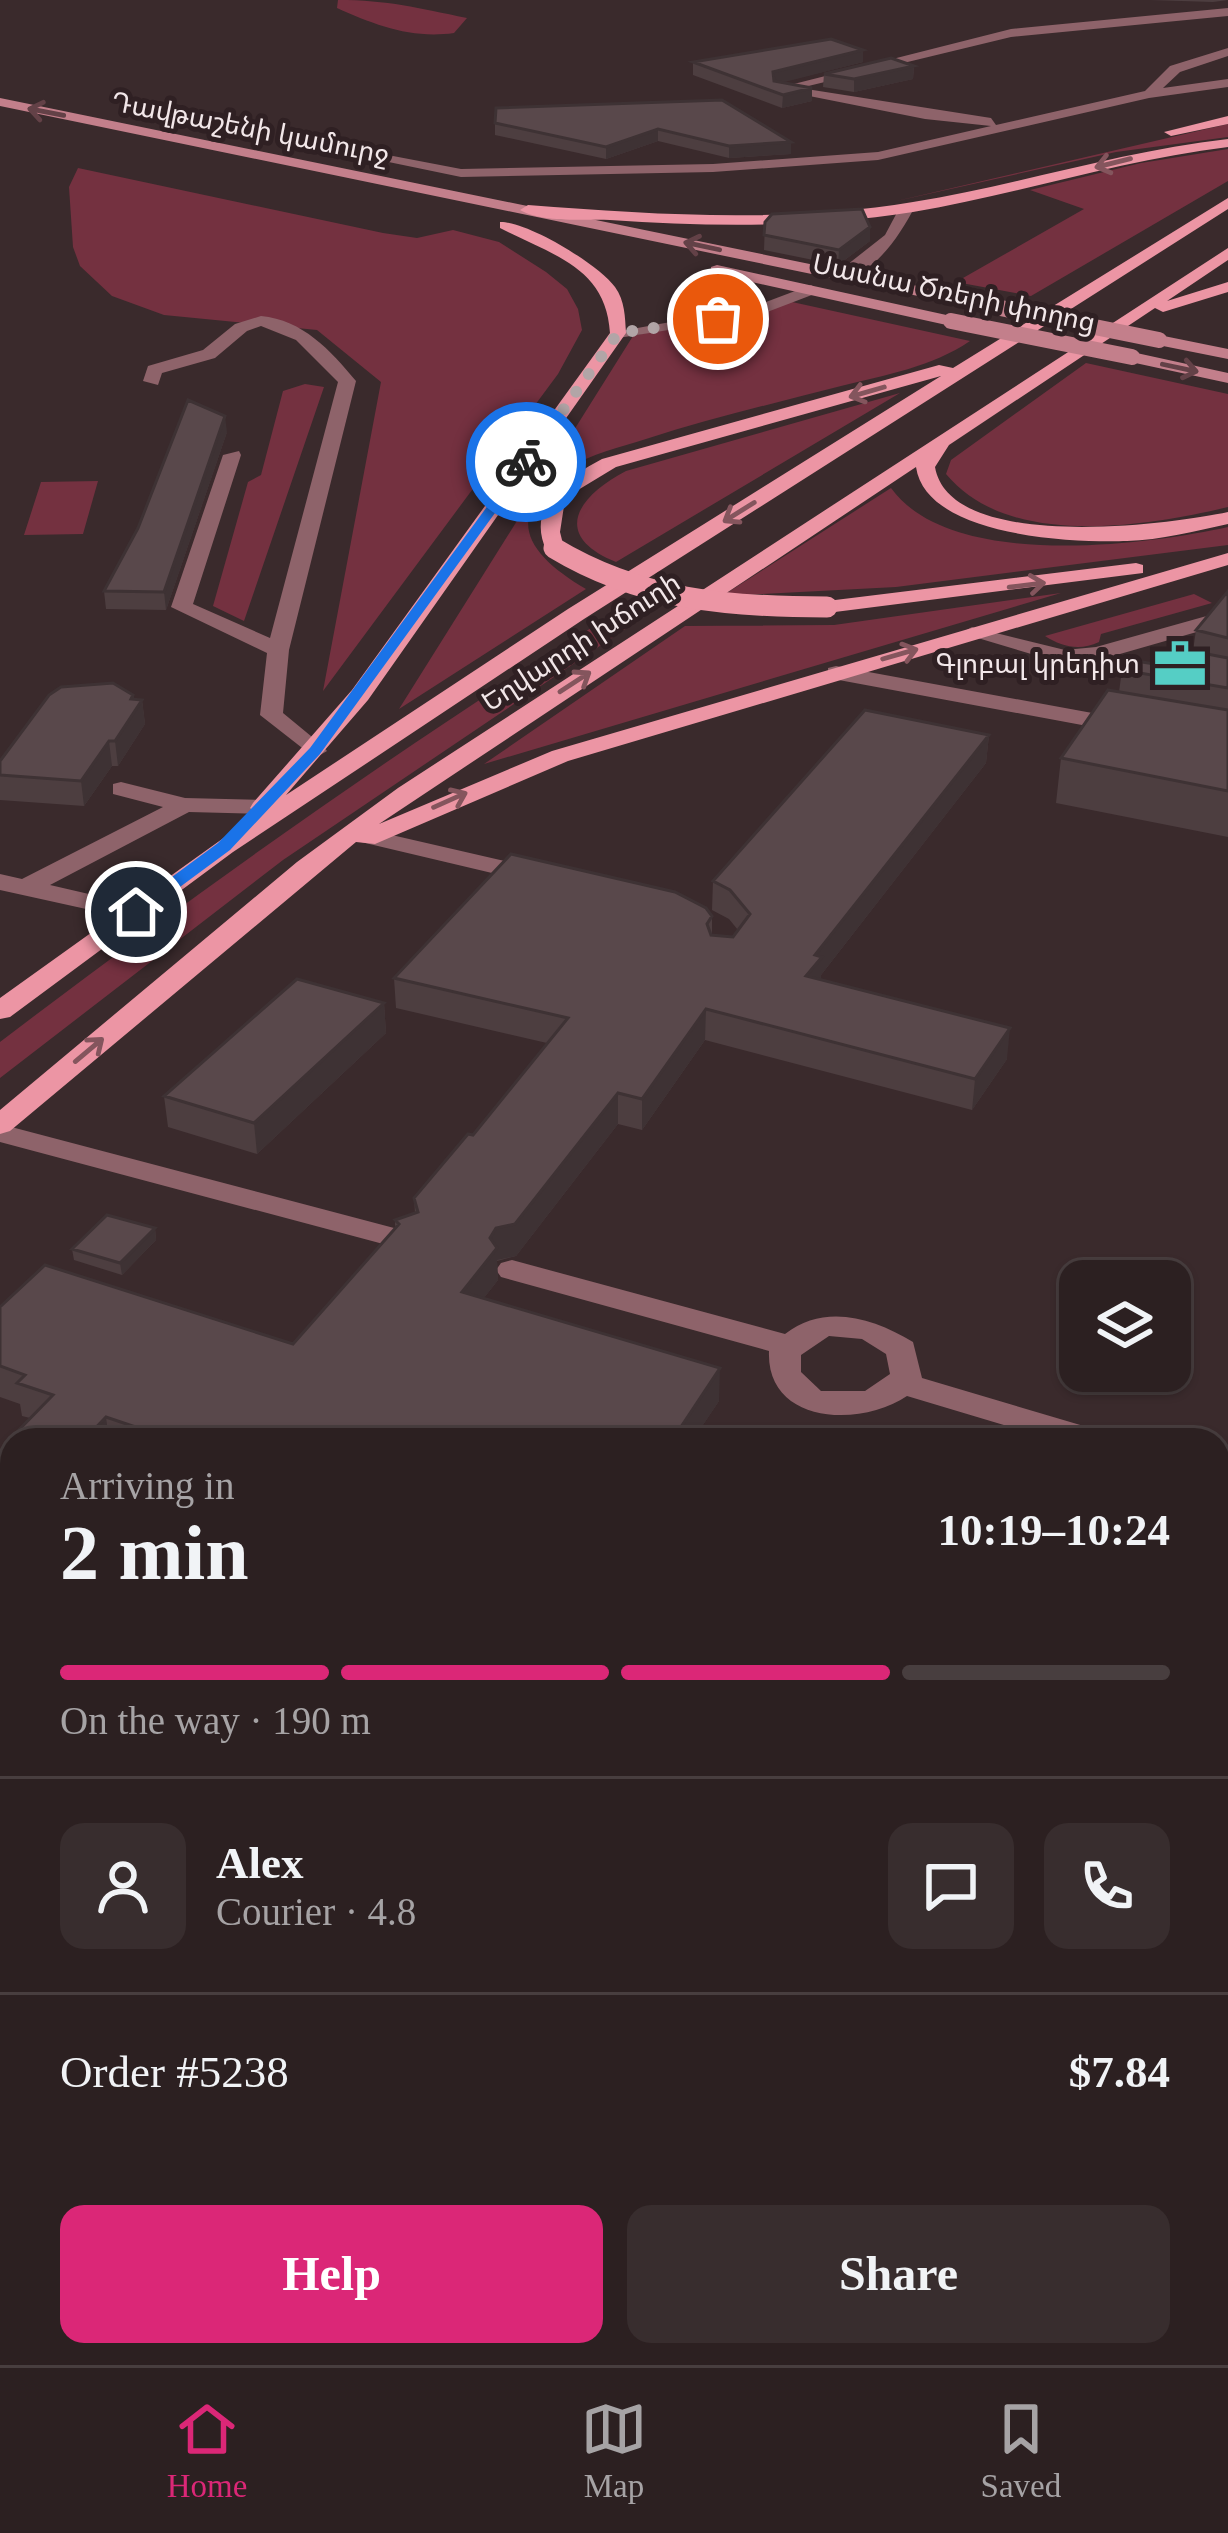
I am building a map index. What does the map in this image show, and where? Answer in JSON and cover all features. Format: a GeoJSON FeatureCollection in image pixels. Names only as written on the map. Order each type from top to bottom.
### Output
{"type":"FeatureCollection","features":[{"type":"Feature","properties":{"kind":"main road","name":"Դավթաշենի կամուրջ"},"geometry":{"type":"LineString","coordinates":[[0,102],[490,201]]}},
{"type":"Feature","properties":{"kind":"main road"},"geometry":{"type":"LineString","coordinates":[[730,219],[887,197],[1228,120]]}},
{"type":"Feature","properties":{"kind":"main road"},"geometry":{"type":"LineString","coordinates":[[528,210],[730,219],[907,208],[1149,154],[1228,143]]}},
{"type":"Feature","properties":{"kind":"main road","name":"Դավթաշենի կամուրջ"},"geometry":{"type":"LineString","coordinates":[[160,154],[505,225]]}},
{"type":"Feature","properties":{"kind":"main road","name":"Սասնա Ծռերի փողոց"},"geometry":{"type":"LineString","coordinates":[[490,201],[1228,354]]}},
{"type":"Feature","properties":{"kind":"main road","name":"Եղվարդի խճուղի"},"geometry":{"type":"LineString","coordinates":[[0,1011],[224,847],[577,614],[1228,202]]}},
{"type":"Feature","properties":{"kind":"main road"},"geometry":{"type":"LineString","coordinates":[[505,225],[636,253]]}},
{"type":"Feature","properties":{"kind":"main road"},"geometry":{"type":"LineString","coordinates":[[224,847],[315,751],[618,333],[616,304],[607,286],[579,265],[505,225]]}},
{"type":"Feature","properties":{"kind":"main road","name":"Եղվարդի խճուղի"},"geometry":{"type":"LineString","coordinates":[[0,1129],[306,867],[406,793],[1228,253]]}},
{"type":"Feature","properties":{"kind":"main road","name":"Սասնա Ծռերի փողոց"},"geometry":{"type":"LineString","coordinates":[[702,267],[1228,378]]}},
{"type":"Feature","properties":{"kind":"main road"},"geometry":{"type":"LineString","coordinates":[[1129,318],[1228,287]]}},
{"type":"Feature","properties":{"kind":"main road"},"geometry":{"type":"LineString","coordinates":[[980,359],[608,463],[568,484],[557,500],[548,534],[554,548],[597,575],[667,598],[707,605],[827,607],[1027,586],[1228,556]]}},
{"type":"Feature","properties":{"kind":"main road"},"geometry":{"type":"LineString","coordinates":[[940,442],[925,465],[932,491],[970,515],[1087,535],[1156,532],[1228,518]]}},
{"type":"Feature","properties":{"kind":"main road"},"geometry":{"type":"LineString","coordinates":[[306,867],[560,756],[1228,556]]}},
{"type":"Feature","properties":{"kind":"lane"},"geometry":{"type":"LineString","coordinates":[[1137,0],[1169,17]]}},
{"type":"Feature","properties":{"kind":"lane"},"geometry":{"type":"LineString","coordinates":[[1021,124],[925,115],[781,89],[1011,33],[1228,12]]}},
{"type":"Feature","properties":{"kind":"lane"},"geometry":{"type":"LineString","coordinates":[[1149,94],[1175,69],[1228,52]]}},
{"type":"Feature","properties":{"kind":"lane"},"geometry":{"type":"LineString","coordinates":[[299,142],[461,173],[572,174],[878,156],[1149,94],[1228,82]]}},
{"type":"Feature","properties":{"kind":"lane"},"geometry":{"type":"LineString","coordinates":[[844,275],[891,238],[907,208]]}},
{"type":"Feature","properties":{"kind":"lane"},"geometry":{"type":"LineString","coordinates":[[618,333],[757,311],[811,290]]}},
{"type":"Feature","properties":{"kind":"lane"},"geometry":{"type":"LineString","coordinates":[[152,381],[154,370],[211,354],[247,323],[279,322],[299,333],[347,381],[278,650],[271,715],[315,751]]}},
{"type":"Feature","properties":{"kind":"lane"},"geometry":{"type":"LineString","coordinates":[[232,455],[182,607],[278,650]]}},
{"type":"Feature","properties":{"kind":"lane"},"geometry":{"type":"LineString","coordinates":[[1065,656],[1098,653],[1228,616]]}},
{"type":"Feature","properties":{"kind":"lane"},"geometry":{"type":"LineString","coordinates":[[972,633],[1129,670]]}},
{"type":"Feature","properties":{"kind":"lane"},"geometry":{"type":"LineString","coordinates":[[836,673],[1139,729]]}},
{"type":"Feature","properties":{"kind":"lane"},"geometry":{"type":"LineString","coordinates":[[121,790],[185,805],[264,807]]}},
{"type":"Feature","properties":{"kind":"lane"},"geometry":{"type":"LineString","coordinates":[[27,887],[185,805]]}},
{"type":"Feature","properties":{"kind":"lane"},"geometry":{"type":"LineString","coordinates":[[370,837],[573,884]]}},
{"type":"Feature","properties":{"kind":"lane"},"geometry":{"type":"LineString","coordinates":[[0,882],[136,912]]}},
{"type":"Feature","properties":{"kind":"lane"},"geometry":{"type":"LineString","coordinates":[[0,1129],[402,1240]]}},
{"type":"Feature","properties":{"kind":"lane"},"geometry":{"type":"LineString","coordinates":[[512,1270],[790,1346]]}},
{"type":"Feature","properties":{"kind":"lane"},"geometry":{"type":"LineString","coordinates":[[829,1326],[871,1330],[901,1349],[907,1362],[902,1382],[887,1397],[850,1406],[810,1398],[786,1376],[782,1364],[790,1346],[810,1331],[829,1326]]}},
{"type":"Feature","properties":{"kind":"lane"},"geometry":{"type":"LineString","coordinates":[[902,1382],[1053,1428]]}},
{"type":"Feature","properties":{"kind":"shaded area"},"geometry":{"type":"Polygon","coordinates":[[[338,0],[388,3],[467,18],[454,33],[408,32],[337,8],[338,0]]]}},
{"type":"Feature","properties":{"kind":"shaded area"},"geometry":{"type":"Polygon","coordinates":[[[1228,124],[1228,137],[1116,152],[892,202],[1228,124]]]}},
{"type":"Feature","properties":{"kind":"shaded area"},"geometry":{"type":"Polygon","coordinates":[[[1228,149],[1228,181],[1031,296],[956,282],[1084,209],[1030,190],[1141,163],[1228,149]]]}},
{"type":"Feature","properties":{"kind":"shaded area"},"geometry":{"type":"Polygon","coordinates":[[[78,168],[383,233],[417,238],[453,230],[499,242],[567,289],[578,309],[582,330],[558,374],[323,691],[381,382],[317,330],[164,315],[112,296],[80,266],[73,247],[69,187],[78,168]]]}},
{"type":"Feature","properties":{"kind":"shaded area"},"geometry":{"type":"Polygon","coordinates":[[[783,300],[970,341],[908,369],[694,424],[606,451],[569,468],[534,502],[529,533],[549,562],[586,589],[399,709],[633,336],[783,300]]]}},
{"type":"Feature","properties":{"kind":"shaded area"},"geometry":{"type":"Polygon","coordinates":[[[1086,363],[1228,394],[1228,507],[1118,525],[1040,523],[1004,514],[972,498],[946,474],[951,460],[1086,363]]]}},
{"type":"Feature","properties":{"kind":"shaded area"},"geometry":{"type":"Polygon","coordinates":[[[305,384],[324,387],[244,621],[213,606],[248,482],[261,475],[283,391],[305,384]]]}},
{"type":"Feature","properties":{"kind":"shaded area"},"geometry":{"type":"Polygon","coordinates":[[[900,393],[616,562],[583,540],[578,516],[584,504],[626,471],[900,393]]]}},
{"type":"Feature","properties":{"kind":"shaded area"},"geometry":{"type":"Polygon","coordinates":[[[98,481],[83,534],[24,535],[41,482],[98,481]]]}},
{"type":"Feature","properties":{"kind":"shaded area"},"geometry":{"type":"Polygon","coordinates":[[[891,488],[919,514],[956,531],[1001,541],[1099,545],[1228,527],[1228,545],[896,587],[722,596],[891,488]]]}},
{"type":"Feature","properties":{"kind":"shaded area"},"geometry":{"type":"Polygon","coordinates":[[[1061,593],[484,764],[685,626],[834,625],[1061,593]]]}},
{"type":"Feature","properties":{"kind":"shaded area"},"geometry":{"type":"Polygon","coordinates":[[[1194,594],[1212,603],[1101,634],[1092,645],[1071,646],[1045,636],[1194,594]]]}},
{"type":"Feature","properties":{"kind":"shaded area"},"geometry":{"type":"Polygon","coordinates":[[[636,600],[659,606],[283,860],[0,1078],[0,1042],[77,984],[392,758],[636,600]]]}},
{"type":"Feature","properties":{"kind":"building"},"geometry":{"type":"Polygon","coordinates":[[[831,39],[863,50],[773,72],[774,81],[812,88],[783,95],[693,62],[831,39]]]}},
{"type":"Feature","properties":{"kind":"building"},"geometry":{"type":"Polygon","coordinates":[[[891,58],[914,66],[854,79],[824,74],[891,58]]]}},
{"type":"Feature","properties":{"kind":"building"},"geometry":{"type":"Polygon","coordinates":[[[722,100],[791,142],[729,146],[658,129],[606,147],[495,123],[496,108],[722,100]]]}},
{"type":"Feature","properties":{"kind":"building"},"geometry":{"type":"Polygon","coordinates":[[[862,209],[870,227],[839,250],[764,235],[765,222],[772,214],[862,209]]]}},
{"type":"Feature","properties":{"kind":"building"},"geometry":{"type":"Polygon","coordinates":[[[188,400],[225,416],[164,592],[104,591],[138,528],[188,400]]]}},
{"type":"Feature","properties":{"kind":"building"},"geometry":{"type":"Polygon","coordinates":[[[1228,591],[1228,638],[1196,630],[1228,591]]]}},
{"type":"Feature","properties":{"kind":"building"},"geometry":{"type":"Polygon","coordinates":[[[1181,649],[1228,658],[1228,688],[1122,670],[1129,660],[1167,666],[1181,649]]]}},
{"type":"Feature","properties":{"kind":"building"},"geometry":{"type":"Polygon","coordinates":[[[113,683],[133,695],[131,699],[142,700],[81,781],[0,775],[0,761],[49,695],[61,687],[113,683]]]}},
{"type":"Feature","properties":{"kind":"building"},"geometry":{"type":"Polygon","coordinates":[[[1108,690],[1228,710],[1228,791],[1061,758],[1108,690]]]}},
{"type":"Feature","properties":{"kind":"building"},"geometry":{"type":"Polygon","coordinates":[[[865,710],[989,735],[815,955],[822,957],[806,976],[1010,1028],[975,1079],[706,1009],[642,1099],[618,1093],[515,1224],[496,1228],[490,1238],[497,1248],[462,1292],[720,1368],[680,1428],[139,1428],[106,1417],[95,1428],[21,1428],[53,1395],[17,1383],[25,1375],[0,1366],[0,1307],[45,1265],[293,1344],[399,1224],[395,1220],[418,1212],[414,1198],[468,1134],[473,1135],[568,1018],[394,978],[511,854],[675,892],[706,908],[712,916],[707,924],[711,935],[733,937],[750,914],[730,890],[713,881],[865,710]]]}},
{"type":"Feature","properties":{"kind":"building"},"geometry":{"type":"Polygon","coordinates":[[[297,979],[384,1003],[254,1123],[164,1096],[297,979]]]}},
{"type":"Feature","properties":{"kind":"building"},"geometry":{"type":"Polygon","coordinates":[[[107,1215],[155,1228],[120,1263],[72,1249],[107,1215]]]}},
{"type":"Feature","properties":{"kind":"way so far"},"geometry":{"type":"LineString","coordinates":[[526,462],[618,333],[718,319]]}},
{"type":"Feature","properties":{"kind":"place","name":"Գլոբալ կրեդիտ"},"geometry":{"type":"Point","coordinates":[1180,664]}},
{"type":"Feature","properties":{"kind":"route"},"geometry":{"type":"LineString","coordinates":[[136,912],[224,847],[315,751],[526,462]]}}]}
